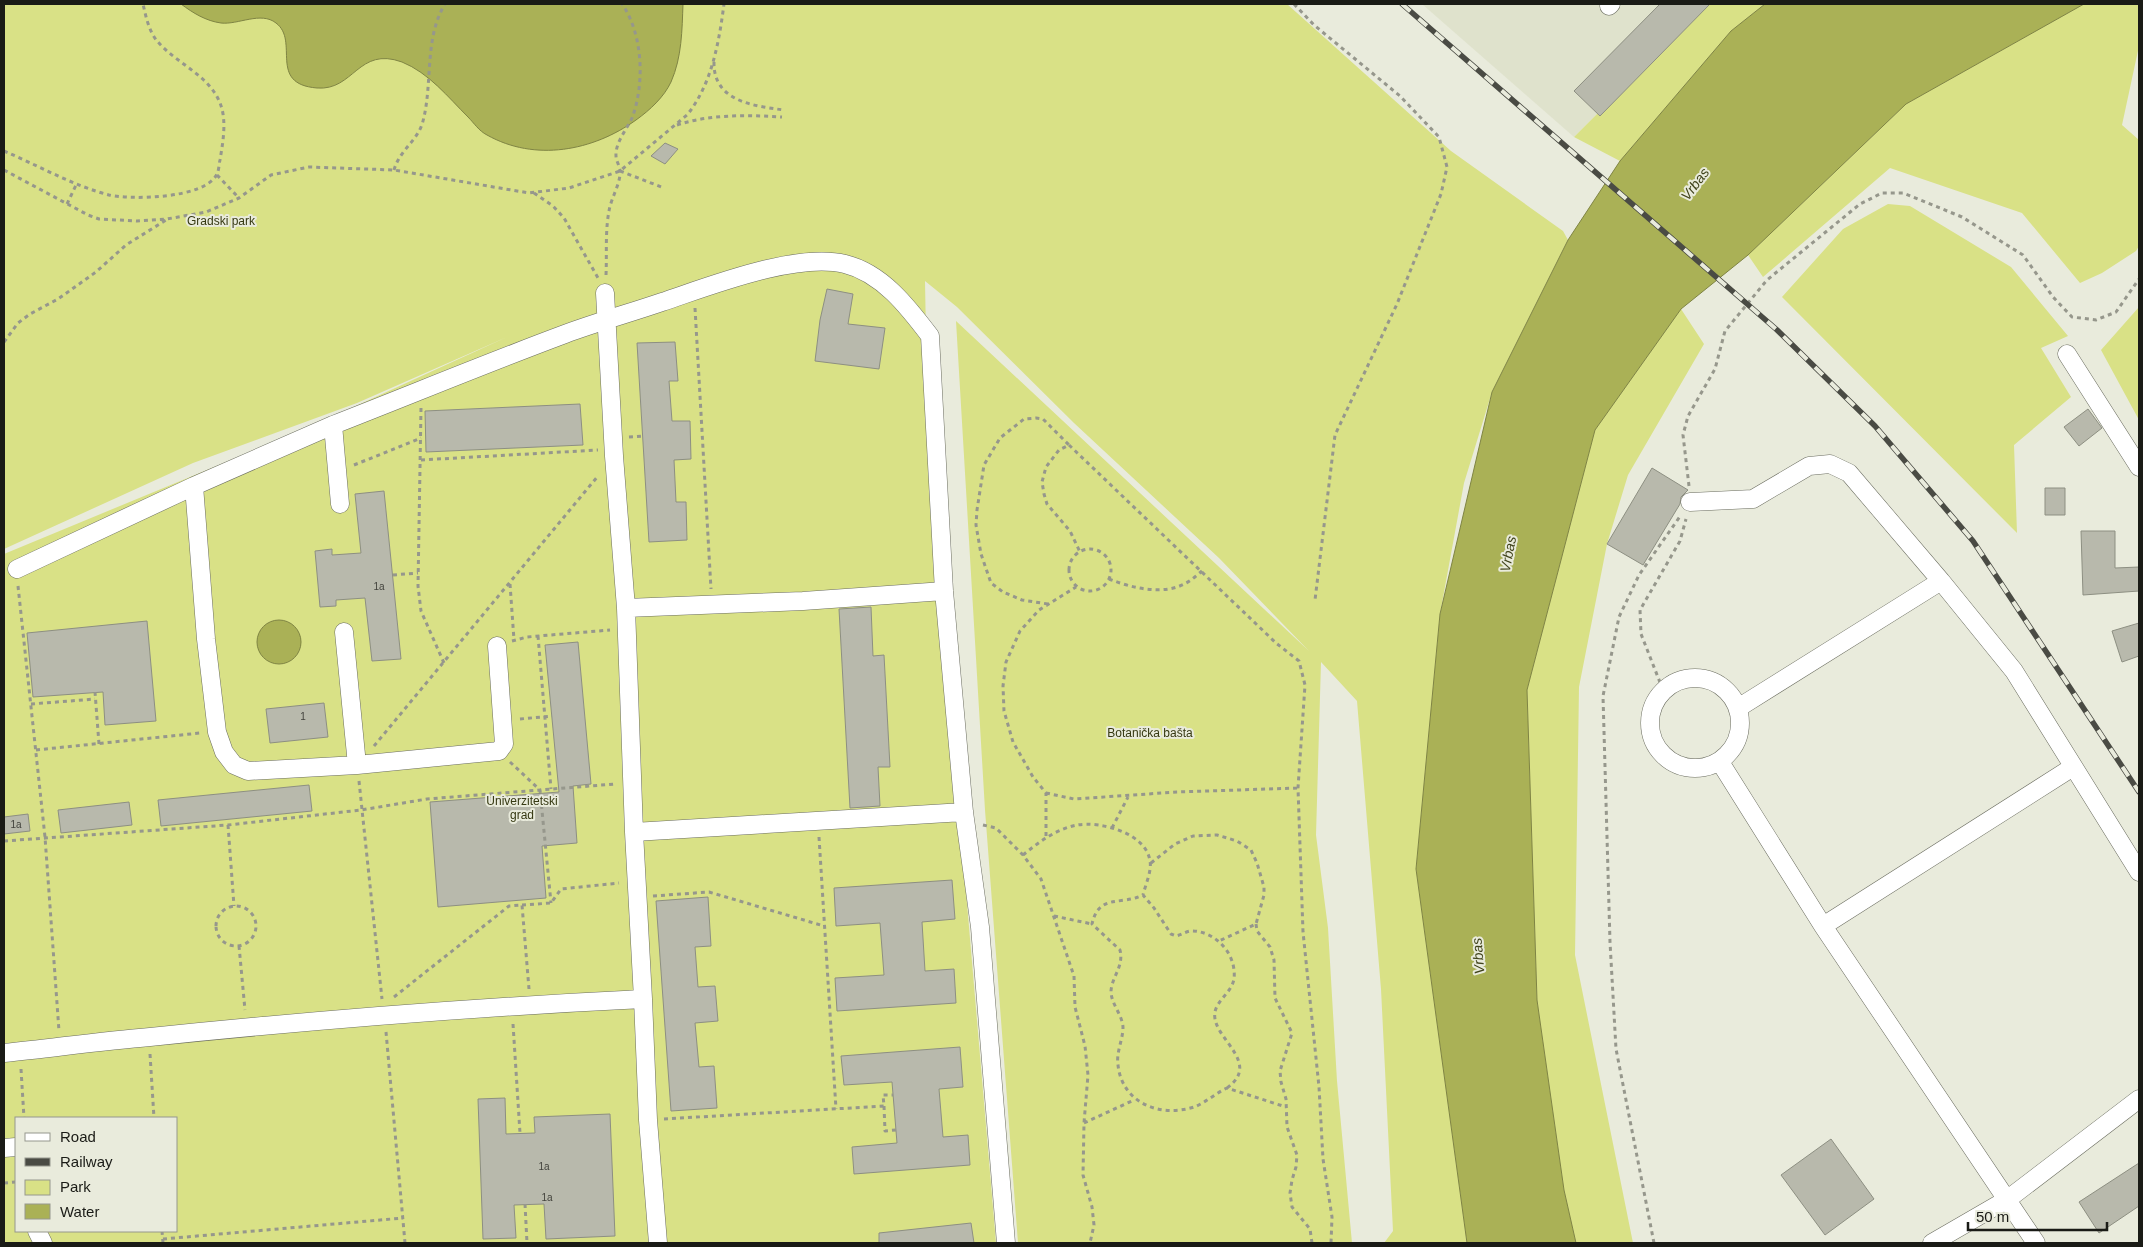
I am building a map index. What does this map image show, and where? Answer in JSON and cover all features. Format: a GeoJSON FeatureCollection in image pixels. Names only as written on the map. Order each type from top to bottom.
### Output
{"type":"FeatureCollection","features":[{"type":"Feature","properties":{"kind":"street"},"geometry":{"type":"LineString","coordinates":[[16,569],[194,486],[332,426],[567,333],[757,272],[809,262],[843,263],[861,268],[876,279],[912,313],[930,336],[944,591],[965,817],[980,927],[1006,1243]]}},
{"type":"Feature","properties":{"kind":"street"},"geometry":{"type":"LineString","coordinates":[[605,293],[614,452],[626,608],[634,832],[648,1120],[658,1243]]}},
{"type":"Feature","properties":{"kind":"street"},"geometry":{"type":"LineString","coordinates":[[2067,354],[2139,467]]}},
{"type":"Feature","properties":{"kind":"street"},"geometry":{"type":"LineString","coordinates":[[332,426],[340,504]]}},
{"type":"Feature","properties":{"kind":"street"},"geometry":{"type":"LineString","coordinates":[[1690,502],[1753,500],[1808,466],[1830,464],[1849,473],[1941,580],[2014,670],[2072,767],[2139,872]]}},
{"type":"Feature","properties":{"kind":"street"},"geometry":{"type":"LineString","coordinates":[[194,486],[206,639],[217,732],[224,752],[234,765],[248,771],[357,765],[499,751],[504,744],[497,646]]}},
{"type":"Feature","properties":{"kind":"street"},"geometry":{"type":"LineString","coordinates":[[1738,708],[1941,580]]}},
{"type":"Feature","properties":{"kind":"street"},"geometry":{"type":"LineString","coordinates":[[626,608],[803,601],[944,591]]}},
{"type":"Feature","properties":{"kind":"street"},"geometry":{"type":"LineString","coordinates":[[344,632],[357,765]]}},
{"type":"Feature","properties":{"kind":"street"},"geometry":{"type":"LineString","coordinates":[[1690,678],[1705,679],[1719,685],[1730,695],[1738,708],[1741,723],[1738,738],[1731,751],[1720,762],[1706,768],[1691,769],[1676,765],[1664,757],[1654,745],[1649,731],[1649,716],[1654,702],[1663,690],[1676,682],[1690,678]]}},
{"type":"Feature","properties":{"kind":"street"},"geometry":{"type":"LineString","coordinates":[[1720,762],[1823,926],[2036,1243]]}},
{"type":"Feature","properties":{"kind":"street"},"geometry":{"type":"LineString","coordinates":[[1823,926],[2072,767]]}},
{"type":"Feature","properties":{"kind":"street"},"geometry":{"type":"LineString","coordinates":[[634,832],[818,822],[965,817]]}},
{"type":"Feature","properties":{"kind":"street"},"geometry":{"type":"LineString","coordinates":[[12,1053],[149,1037],[512,1005],[643,999]]}},
{"type":"Feature","properties":{"kind":"street"},"geometry":{"type":"LineString","coordinates":[[1932,1243],[2008,1199],[2139,1099]]}},
{"type":"Feature","properties":{"kind":"path"},"geometry":{"type":"LineString","coordinates":[[4,151],[96,191],[120,197],[158,196],[191,191],[205,185],[217,175],[223,129],[220,103],[204,80],[172,56],[157,41],[149,28],[143,4]]}},
{"type":"Feature","properties":{"kind":"path"},"geometry":{"type":"LineString","coordinates":[[394,170],[400,153],[416,138],[423,122],[435,27],[445,4]]}},
{"type":"Feature","properties":{"kind":"path"},"geometry":{"type":"LineString","coordinates":[[605,293],[609,210],[620,171],[616,156],[618,146],[628,126],[638,95],[639,55],[634,30],[622,4]]}},
{"type":"Feature","properties":{"kind":"path"},"geometry":{"type":"LineString","coordinates":[[4,170],[88,215],[99,219],[137,221],[167,219],[206,212],[239,198],[271,175],[287,170],[309,167],[394,170],[533,192],[569,188],[620,171],[677,125],[696,104],[714,59],[724,4]]}},
{"type":"Feature","properties":{"kind":"path"},"geometry":{"type":"LineString","coordinates":[[1294,4],[1314,25],[1400,96],[1439,137],[1447,167],[1441,194],[1397,304],[1336,436],[1315,600]]}},
{"type":"Feature","properties":{"kind":"path"},"geometry":{"type":"LineString","coordinates":[[714,59],[715,78],[720,88],[736,99],[752,105],[784,110]]}},
{"type":"Feature","properties":{"kind":"path"},"geometry":{"type":"LineString","coordinates":[[677,125],[690,121],[732,116],[782,117]]}},
{"type":"Feature","properties":{"kind":"path"},"geometry":{"type":"LineString","coordinates":[[620,171],[664,188]]}},
{"type":"Feature","properties":{"kind":"path"},"geometry":{"type":"LineString","coordinates":[[217,175],[239,198]]}},
{"type":"Feature","properties":{"kind":"path"},"geometry":{"type":"LineString","coordinates":[[67,204],[77,183]]}},
{"type":"Feature","properties":{"kind":"path"},"geometry":{"type":"LineString","coordinates":[[533,192],[553,206],[564,218],[594,267],[605,293]]}},
{"type":"Feature","properties":{"kind":"path"},"geometry":{"type":"LineString","coordinates":[[1663,690],[1641,634],[1640,610],[1680,541],[1690,502],[1683,435],[1688,416],[1715,369],[1725,331],[1767,280],[1860,204],[1882,193],[1903,193],[1962,217],[2023,254],[2053,297],[2072,317],[2096,320],[2116,312],[2139,279]]}},
{"type":"Feature","properties":{"kind":"path"},"geometry":{"type":"LineString","coordinates":[[4,342],[24,318],[58,299],[96,272],[126,245],[167,219]]}},
{"type":"Feature","properties":{"kind":"path"},"geometry":{"type":"LineString","coordinates":[[694,291],[712,605]]}},
{"type":"Feature","properties":{"kind":"path"},"geometry":{"type":"LineString","coordinates":[[421,390],[418,573],[421,611],[444,663]]}},
{"type":"Feature","properties":{"kind":"path"},"geometry":{"type":"LineString","coordinates":[[1048,604],[1022,600],[1003,592],[991,583],[981,554],[976,525],[984,465],[1000,438],[1024,419],[1043,419],[1276,643],[1298,661],[1305,685],[1298,788],[1303,932],[1319,1087],[1322,1159],[1332,1218],[1331,1243]]}},
{"type":"Feature","properties":{"kind":"path"},"geometry":{"type":"LineString","coordinates":[[337,471],[421,438]]}},
{"type":"Feature","properties":{"kind":"path"},"geometry":{"type":"LineString","coordinates":[[1070,445],[1059,450],[1046,467],[1042,482],[1047,504],[1070,531],[1080,552]]}},
{"type":"Feature","properties":{"kind":"path"},"geometry":{"type":"LineString","coordinates":[[421,460],[614,452]]}},
{"type":"Feature","properties":{"kind":"path"},"geometry":{"type":"LineString","coordinates":[[357,765],[510,583],[614,452]]}},
{"type":"Feature","properties":{"kind":"path"},"geometry":{"type":"LineString","coordinates":[[1654,1243],[1616,1049],[1610,932],[1603,696],[1620,618],[1639,575],[1690,502]]}},
{"type":"Feature","properties":{"kind":"path"},"geometry":{"type":"LineString","coordinates":[[1093,549],[1106,555],[1112,568],[1110,579],[1104,587],[1097,591],[1090,592],[1076,587],[1072,581],[1069,568],[1075,556],[1080,552],[1093,549]]}},
{"type":"Feature","properties":{"kind":"path"},"geometry":{"type":"LineString","coordinates":[[16,569],[45,837],[60,1046]]}},
{"type":"Feature","properties":{"kind":"path"},"geometry":{"type":"LineString","coordinates":[[1110,579],[1152,590],[1168,589],[1185,584],[1202,571]]}},
{"type":"Feature","properties":{"kind":"path"},"geometry":{"type":"LineString","coordinates":[[393,575],[418,573]]}},
{"type":"Feature","properties":{"kind":"path"},"geometry":{"type":"LineString","coordinates":[[510,583],[514,640]]}},
{"type":"Feature","properties":{"kind":"path"},"geometry":{"type":"LineString","coordinates":[[1076,587],[1039,610],[1020,632],[1006,662],[1003,686],[1004,711],[1013,742],[1032,777],[1046,793],[1074,799],[1128,797],[1177,792],[1298,788]]}},
{"type":"Feature","properties":{"kind":"path"},"geometry":{"type":"LineString","coordinates":[[497,646],[514,640],[538,636],[627,629]]}},
{"type":"Feature","properties":{"kind":"path"},"geometry":{"type":"LineString","coordinates":[[538,636],[551,789]]}},
{"type":"Feature","properties":{"kind":"path"},"geometry":{"type":"LineString","coordinates":[[94,692],[99,744]]}},
{"type":"Feature","properties":{"kind":"path"},"geometry":{"type":"LineString","coordinates":[[31,704],[95,699]]}},
{"type":"Feature","properties":{"kind":"path"},"geometry":{"type":"LineString","coordinates":[[502,720],[552,716]]}},
{"type":"Feature","properties":{"kind":"path"},"geometry":{"type":"LineString","coordinates":[[36,750],[217,732]]}},
{"type":"Feature","properties":{"kind":"path"},"geometry":{"type":"LineString","coordinates":[[499,751],[540,790],[551,902]]}},
{"type":"Feature","properties":{"kind":"path"},"geometry":{"type":"LineString","coordinates":[[4,841],[228,825],[361,810],[427,799],[632,783]]}},
{"type":"Feature","properties":{"kind":"path"},"geometry":{"type":"LineString","coordinates":[[1046,793],[1046,836]]}},
{"type":"Feature","properties":{"kind":"path"},"geometry":{"type":"LineString","coordinates":[[1112,828],[1128,797]]}},
{"type":"Feature","properties":{"kind":"path"},"geometry":{"type":"LineString","coordinates":[[965,817],[996,828],[1023,855],[1041,879],[1074,976],[1075,1007],[1085,1046],[1088,1075],[1084,1123],[1083,1175],[1092,1207],[1094,1225],[1090,1243]]}},
{"type":"Feature","properties":{"kind":"path"},"geometry":{"type":"LineString","coordinates":[[818,822],[836,1109]]}},
{"type":"Feature","properties":{"kind":"path"},"geometry":{"type":"LineString","coordinates":[[228,825],[234,906]]}},
{"type":"Feature","properties":{"kind":"path"},"geometry":{"type":"LineString","coordinates":[[1023,855],[1046,836],[1077,825],[1100,826],[1123,831],[1137,840],[1148,855],[1151,864],[1143,895]]}},
{"type":"Feature","properties":{"kind":"path"},"geometry":{"type":"LineString","coordinates":[[1151,864],[1175,844],[1192,836],[1217,835],[1238,841],[1251,850],[1257,863],[1264,887],[1264,895],[1256,924],[1257,932],[1270,947],[1274,960],[1275,998],[1292,1033],[1280,1071],[1286,1099],[1287,1127],[1297,1155],[1290,1193],[1292,1207],[1310,1229],[1312,1243]]}},
{"type":"Feature","properties":{"kind":"path"},"geometry":{"type":"LineString","coordinates":[[390,999],[509,906],[551,902],[561,889],[637,889],[709,892],[824,926]]}},
{"type":"Feature","properties":{"kind":"path"},"geometry":{"type":"LineString","coordinates":[[1053,916],[1092,924],[1120,950],[1120,968],[1112,985],[1111,997],[1120,1014],[1123,1028],[1118,1057],[1119,1072],[1127,1091],[1134,1100],[1151,1107],[1169,1110],[1194,1107],[1233,1084],[1238,1074],[1239,1064],[1237,1055],[1218,1031],[1215,1018],[1215,1009],[1229,991],[1234,978],[1232,960],[1219,941],[1211,936],[1192,931],[1176,936],[1171,934],[1143,895]]}},
{"type":"Feature","properties":{"kind":"path"},"geometry":{"type":"LineString","coordinates":[[1092,924],[1094,912],[1099,908],[1110,902],[1134,899],[1143,895]]}},
{"type":"Feature","properties":{"kind":"path"},"geometry":{"type":"LineString","coordinates":[[522,905],[530,1004]]}},
{"type":"Feature","properties":{"kind":"path"},"geometry":{"type":"LineString","coordinates":[[234,906],[248,909],[256,920],[255,934],[245,944],[239,946],[225,943],[220,938],[216,927],[219,915],[234,906]]}},
{"type":"Feature","properties":{"kind":"path"},"geometry":{"type":"LineString","coordinates":[[1219,941],[1256,924]]}},
{"type":"Feature","properties":{"kind":"path"},"geometry":{"type":"LineString","coordinates":[[239,946],[247,1028]]}},
{"type":"Feature","properties":{"kind":"path"},"geometry":{"type":"LineString","coordinates":[[512,1005],[520,1133]]}},
{"type":"Feature","properties":{"kind":"path"},"geometry":{"type":"LineString","coordinates":[[149,1037],[154,1117]]}},
{"type":"Feature","properties":{"kind":"path"},"geometry":{"type":"LineString","coordinates":[[12,1053],[24,1117]]}},
{"type":"Feature","properties":{"kind":"path"},"geometry":{"type":"LineString","coordinates":[[1227,1088],[1286,1107]]}},
{"type":"Feature","properties":{"kind":"path"},"geometry":{"type":"LineString","coordinates":[[893,1095],[883,1095],[885,1131],[896,1130]]}},
{"type":"Feature","properties":{"kind":"path"},"geometry":{"type":"LineString","coordinates":[[1084,1123],[1134,1100]]}},
{"type":"Feature","properties":{"kind":"path"},"geometry":{"type":"LineString","coordinates":[[648,1120],[884,1106]]}},
{"type":"Feature","properties":{"kind":"path"},"geometry":{"type":"LineString","coordinates":[[525,1204],[527,1243]]}},
{"type":"Feature","properties":{"kind":"path"},"geometry":{"type":"LineString","coordinates":[[163,1241],[403,1218]]}},
{"type":"Feature","properties":{"kind":"shaded area"},"geometry":{"type":"Polygon","coordinates":[[[1422,4],[1707,4],[1574,137],[1422,4]]]}},
{"type":"Feature","properties":{"kind":"green space"},"geometry":{"type":"Polygon","coordinates":[[[4,4],[1287,4],[1451,151],[1563,231],[1568,240],[1492,392],[1464,483],[1440,614],[1416,869],[1467,1243],[1384,1243],[1393,1231],[1381,989],[1357,701],[1321,662],[1316,835],[1328,928],[1337,1081],[1352,1243],[1018,1243],[985,810],[956,321],[1309,651],[1219,558],[1074,423],[957,307],[925,281],[928,447],[996,1243],[4,1243],[4,554],[301,431],[507,337],[357,403],[193,463],[4,549],[4,4]]]}},
{"type":"Feature","properties":{"kind":"green space"},"geometry":{"type":"Polygon","coordinates":[[[1707,4],[1765,4],[1731,31],[1620,161],[1574,137],[1707,4]]]}},
{"type":"Feature","properties":{"kind":"green space"},"geometry":{"type":"Polygon","coordinates":[[[2084,4],[2139,4],[2139,46],[2122,125],[2139,140],[2139,246],[2136,251],[2102,273],[2080,283],[2022,213],[1890,168],[1763,277],[1748,255],[1906,104],[2084,4]]]}},
{"type":"Feature","properties":{"kind":"green space"},"geometry":{"type":"Polygon","coordinates":[[[1888,204],[1910,206],[2011,267],[2068,336],[2041,348],[2071,397],[2014,445],[2017,533],[1782,297],[1843,229],[1888,204]]]}},
{"type":"Feature","properties":{"kind":"green space"},"geometry":{"type":"Polygon","coordinates":[[[2139,307],[2139,420],[2101,350],[2139,307]]]}},
{"type":"Feature","properties":{"kind":"green space"},"geometry":{"type":"Polygon","coordinates":[[[1681,309],[1704,344],[1628,475],[1607,544],[1579,687],[1575,955],[1633,1243],[1576,1243],[1564,1190],[1537,1000],[1527,690],[1595,430],[1681,309]]]}},
{"type":"Feature","properties":{"kind":"water"},"geometry":{"type":"Polygon","coordinates":[[[181,4],[683,4],[681,43],[675,73],[665,93],[656,103],[636,120],[619,131],[601,139],[563,149],[544,150],[524,148],[505,143],[484,133],[421,72],[402,62],[387,59],[375,60],[366,64],[340,83],[329,87],[317,88],[302,85],[293,79],[288,70],[286,40],[283,31],[276,23],[263,18],[228,23],[215,22],[200,16],[181,4]]]}},
{"type":"Feature","properties":{"kind":"water","name":"Vrbas"},"geometry":{"type":"Polygon","coordinates":[[[1765,4],[2084,4],[1906,104],[1748,255],[1681,309],[1595,430],[1527,690],[1537,1000],[1564,1190],[1576,1243],[1467,1243],[1416,869],[1440,614],[1492,392],[1568,240],[1620,161],[1731,31],[1765,4]]]}},
{"type":"Feature","properties":{"kind":"water"},"geometry":{"type":"Polygon","coordinates":[[[283,620],[295,626],[300,633],[300,651],[295,658],[288,663],[275,664],[267,661],[260,654],[257,638],[260,630],[267,623],[283,620]]]}},
{"type":"Feature","properties":{"kind":"building"},"geometry":{"type":"Polygon","coordinates":[[[1660,4],[1710,4],[1600,116],[1574,91],[1660,4]]]}},
{"type":"Feature","properties":{"kind":"building"},"geometry":{"type":"Polygon","coordinates":[[[665,143],[678,149],[665,164],[651,156],[665,143]]]}},
{"type":"Feature","properties":{"kind":"building"},"geometry":{"type":"Polygon","coordinates":[[[827,289],[853,294],[848,324],[885,328],[879,369],[815,361],[820,320],[827,289]]]}},
{"type":"Feature","properties":{"kind":"building"},"geometry":{"type":"Polygon","coordinates":[[[675,342],[678,381],[669,381],[672,421],[690,421],[691,459],[674,460],[676,502],[686,502],[687,540],[649,542],[637,343],[675,342]]]}},
{"type":"Feature","properties":{"kind":"building"},"geometry":{"type":"Polygon","coordinates":[[[580,404],[583,445],[426,452],[425,411],[580,404]]]}},
{"type":"Feature","properties":{"kind":"building"},"geometry":{"type":"Polygon","coordinates":[[[2088,409],[2102,428],[2079,446],[2064,427],[2088,409]]]}},
{"type":"Feature","properties":{"kind":"building"},"geometry":{"type":"Polygon","coordinates":[[[1652,468],[1688,490],[1681,497],[1680,504],[1643,565],[1607,544],[1652,468]]]}},
{"type":"Feature","properties":{"kind":"building"},"geometry":{"type":"Polygon","coordinates":[[[2045,488],[2065,488],[2065,515],[2045,515],[2045,488]]]}},
{"type":"Feature","properties":{"kind":"building"},"geometry":{"type":"Polygon","coordinates":[[[384,491],[401,659],[372,661],[365,598],[336,600],[336,606],[320,607],[315,551],[332,549],[332,555],[361,553],[355,494],[384,491]]]}},
{"type":"Feature","properties":{"kind":"building"},"geometry":{"type":"Polygon","coordinates":[[[2081,531],[2115,531],[2115,568],[2139,567],[2139,591],[2083,595],[2081,531]]]}},
{"type":"Feature","properties":{"kind":"building"},"geometry":{"type":"Polygon","coordinates":[[[871,607],[873,656],[884,655],[890,767],[878,767],[880,806],[850,808],[839,609],[871,607]]]}},
{"type":"Feature","properties":{"kind":"building"},"geometry":{"type":"Polygon","coordinates":[[[147,621],[156,721],[105,725],[103,692],[33,697],[27,633],[147,621]]]}},
{"type":"Feature","properties":{"kind":"building"},"geometry":{"type":"Polygon","coordinates":[[[2139,623],[2139,656],[2122,662],[2112,631],[2139,623]]]}},
{"type":"Feature","properties":{"kind":"building"},"geometry":{"type":"Polygon","coordinates":[[[578,642],[591,784],[573,786],[577,843],[542,846],[546,898],[438,907],[430,802],[559,792],[545,645],[578,642]]]}},
{"type":"Feature","properties":{"kind":"building"},"geometry":{"type":"Polygon","coordinates":[[[324,703],[328,737],[270,743],[266,709],[324,703]]]}},
{"type":"Feature","properties":{"kind":"building"},"geometry":{"type":"Polygon","coordinates":[[[309,785],[312,811],[161,826],[158,800],[309,785]]]}},
{"type":"Feature","properties":{"kind":"building"},"geometry":{"type":"Polygon","coordinates":[[[129,802],[132,825],[61,833],[58,810],[129,802]]]}},
{"type":"Feature","properties":{"kind":"building"},"geometry":{"type":"Polygon","coordinates":[[[28,814],[30,831],[4,834],[4,817],[28,814]]]}},
{"type":"Feature","properties":{"kind":"building"},"geometry":{"type":"Polygon","coordinates":[[[952,880],[955,919],[922,922],[925,971],[954,969],[956,1003],[837,1011],[835,978],[884,975],[880,923],[836,926],[834,888],[952,880]]]}},
{"type":"Feature","properties":{"kind":"building"},"geometry":{"type":"Polygon","coordinates":[[[708,897],[711,946],[695,947],[698,987],[715,986],[718,1021],[695,1023],[699,1067],[714,1066],[717,1108],[671,1111],[656,901],[708,897]]]}},
{"type":"Feature","properties":{"kind":"building"},"geometry":{"type":"Polygon","coordinates":[[[960,1047],[963,1087],[939,1089],[943,1137],[968,1135],[970,1165],[854,1174],[852,1147],[897,1143],[892,1082],[844,1085],[841,1056],[960,1047]]]}},
{"type":"Feature","properties":{"kind":"building"},"geometry":{"type":"Polygon","coordinates":[[[505,1098],[506,1134],[535,1133],[534,1117],[610,1114],[615,1236],[546,1239],[544,1204],[514,1205],[516,1238],[483,1239],[478,1099],[505,1098]]]}},
{"type":"Feature","properties":{"kind":"building"},"geometry":{"type":"Polygon","coordinates":[[[1831,1139],[1874,1199],[1825,1235],[1781,1175],[1831,1139]]]}},
{"type":"Feature","properties":{"kind":"building"},"geometry":{"type":"Polygon","coordinates":[[[2139,1163],[2139,1206],[2099,1233],[2079,1202],[2139,1163]]]}},
{"type":"Feature","properties":{"kind":"building"},"geometry":{"type":"Polygon","coordinates":[[[971,1223],[974,1243],[879,1243],[879,1233],[971,1223]]]}},
{"type":"Feature","properties":{"kind":"railway"},"geometry":{"type":"LineString","coordinates":[[1402,4],[1776,329],[1875,426],[1973,541],[2139,792]]}},
{"type":"Feature","properties":{"kind":"park label","name":"Gradski park"},"geometry":{"type":"Point","coordinates":[221,221]}},
{"type":"Feature","properties":{"kind":"park label","name":"Botanička bašta"},"geometry":{"type":"Point","coordinates":[1150,733]}},
{"type":"Feature","properties":{"kind":"park label","name":"Univerzitetski grad"},"geometry":{"type":"Point","coordinates":[522,808]}}]}
